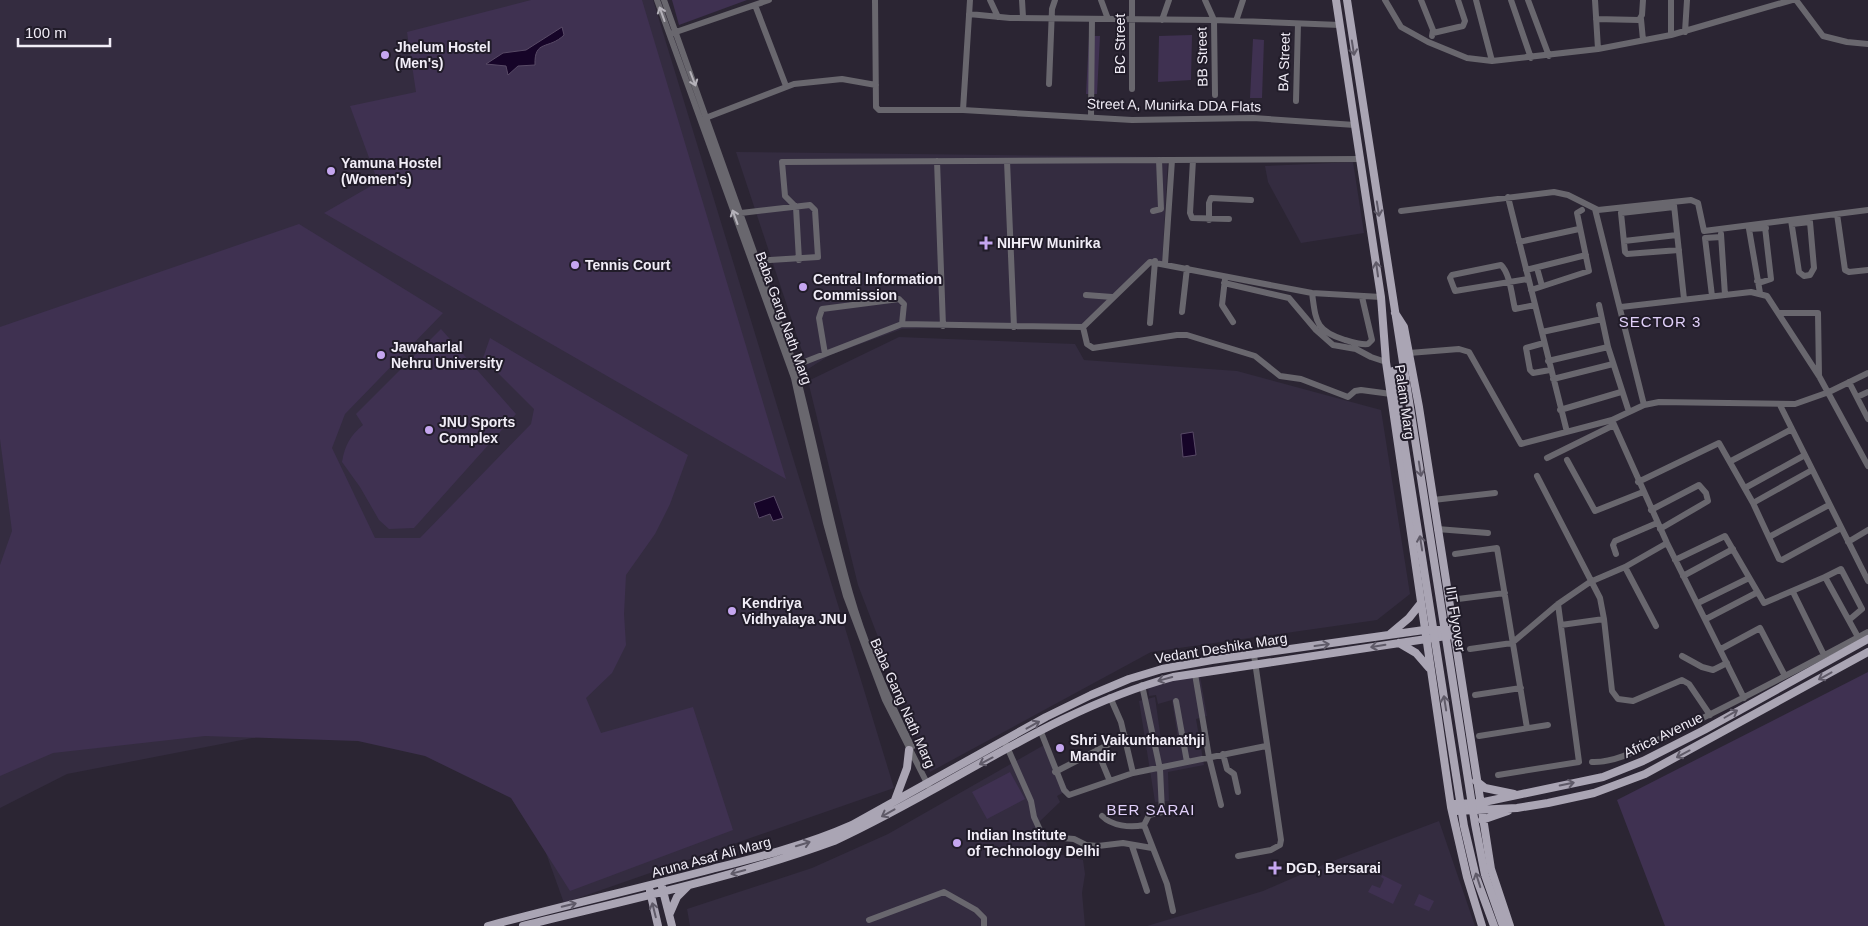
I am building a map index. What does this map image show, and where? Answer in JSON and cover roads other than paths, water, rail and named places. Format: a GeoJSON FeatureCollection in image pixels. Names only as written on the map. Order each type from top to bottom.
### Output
{"type":"FeatureCollection","features":[{"type":"Feature","properties":{"kind":"main road","name":"Palam Marg"},"geometry":{"type":"LineString","coordinates":[[1336,0],[1381,297],[1382,330],[1386,362],[1424,630],[1452,807],[1467,877],[1482,926]]}},
{"type":"Feature","properties":{"kind":"main road","name":"Palam Marg"},"geometry":{"type":"LineString","coordinates":[[1346,0],[1395,313],[1404,327],[1409,353],[1482,820],[1491,869],[1510,926]]}},
{"type":"Feature","properties":{"kind":"main road","name":"IIT Flyover"},"geometry":{"type":"LineString","coordinates":[[1395,313],[1475,824],[1485,874],[1503,926]]}},
{"type":"Feature","properties":{"kind":"main road","name":"IIT Flyover"},"geometry":{"type":"LineString","coordinates":[[1383,317],[1406,447],[1464,826],[1476,877],[1494,926]]}},
{"type":"Feature","properties":{"kind":"main road"},"geometry":{"type":"LineString","coordinates":[[1415,564],[1420,572],[1430,575],[1440,568],[1442,558]]}},
{"type":"Feature","properties":{"kind":"main road"},"geometry":{"type":"LineString","coordinates":[[1388,635],[1403,624],[1421,603]]}},
{"type":"Feature","properties":{"kind":"main road","name":"Vedant Deshika Marg"},"geometry":{"type":"LineString","coordinates":[[929,785],[1004,740],[1090,694],[1162,669],[1212,660],[1424,630],[1453,632]]}},
{"type":"Feature","properties":{"kind":"main road","name":"Vedant Deshika Marg"},"geometry":{"type":"LineString","coordinates":[[929,785],[1008,749],[1110,697],[1142,685],[1194,674],[1426,639],[1453,632]]}},
{"type":"Feature","properties":{"kind":"main road","name":"Africa Avenue"},"geometry":{"type":"LineString","coordinates":[[1480,807],[1519,795],[1603,776],[1643,761],[1704,730],[1868,639]]}},
{"type":"Feature","properties":{"kind":"main road"},"geometry":{"type":"LineString","coordinates":[[1399,643],[1416,653],[1432,672]]}},
{"type":"Feature","properties":{"kind":"main road","name":"Africa Avenue"},"geometry":{"type":"LineString","coordinates":[[1452,807],[1516,808],[1594,793],[1645,774],[1868,652]]}},
{"type":"Feature","properties":{"kind":"main road"},"geometry":{"type":"LineString","coordinates":[[895,800],[905,776],[909,750]]}},
{"type":"Feature","properties":{"kind":"main road"},"geometry":{"type":"LineString","coordinates":[[1476,782],[1485,788],[1519,795]]}},
{"type":"Feature","properties":{"kind":"main road","name":"Aruna Asaf Ali Marg"},"geometry":{"type":"LineString","coordinates":[[488,926],[549,909],[663,887],[773,853],[826,836],[895,800],[929,785]]}},
{"type":"Feature","properties":{"kind":"main road","name":"Aruna Asaf Ali Marg"},"geometry":{"type":"LineString","coordinates":[[663,887],[692,884],[765,864],[834,841],[929,785]]}},
{"type":"Feature","properties":{"kind":"main road"},"geometry":{"type":"LineString","coordinates":[[1482,820],[1516,808]]}},
{"type":"Feature","properties":{"kind":"main road"},"geometry":{"type":"LineString","coordinates":[[1463,856],[1476,847],[1482,846],[1488,852]]}},
{"type":"Feature","properties":{"kind":"main road"},"geometry":{"type":"LineString","coordinates":[[670,915],[677,897],[692,884]]}},
{"type":"Feature","properties":{"kind":"main road"},"geometry":{"type":"LineString","coordinates":[[663,887],[672,926]]}},
{"type":"Feature","properties":{"kind":"main road"},"geometry":{"type":"LineString","coordinates":[[649,890],[658,926]]}},
{"type":"Feature","properties":{"kind":"main road","name":"Aruna Asaf Ali Marg"},"geometry":{"type":"LineString","coordinates":[[523,926],[649,890]]}},
{"type":"Feature","properties":{"kind":"street","name":"Baba Gang Nath Marg"},"geometry":{"type":"LineString","coordinates":[[657,0],[708,118],[741,213],[754,261],[802,389],[809,437]]}},
{"type":"Feature","properties":{"kind":"street","name":"Baba Gang Nath Marg"},"geometry":{"type":"LineString","coordinates":[[664,0],[672,34],[794,378],[837,558],[869,653],[885,700],[909,750],[929,785]]}},
{"type":"Feature","properties":{"kind":"street"},"geometry":{"type":"LineString","coordinates":[[672,34],[769,0]]}},
{"type":"Feature","properties":{"kind":"street"},"geometry":{"type":"LineString","coordinates":[[708,118],[786,86],[842,79],[876,85],[876,0]]}},
{"type":"Feature","properties":{"kind":"street"},"geometry":{"type":"LineString","coordinates":[[963,110],[970,0]]}},
{"type":"Feature","properties":{"kind":"street"},"geometry":{"type":"LineString","coordinates":[[990,0],[998,17]]}},
{"type":"Feature","properties":{"kind":"street"},"geometry":{"type":"LineString","coordinates":[[1049,84],[1052,17],[1055,0]]}},
{"type":"Feature","properties":{"kind":"street"},"geometry":{"type":"LineString","coordinates":[[1101,0],[1108,20]]}},
{"type":"Feature","properties":{"kind":"street","name":"BC Street"},"geometry":{"type":"LineString","coordinates":[[1132,0],[1132,89]]}},
{"type":"Feature","properties":{"kind":"street"},"geometry":{"type":"LineString","coordinates":[[1162,20],[1169,0]]}},
{"type":"Feature","properties":{"kind":"street"},"geometry":{"type":"LineString","coordinates":[[1236,21],[1243,0]]}},
{"type":"Feature","properties":{"kind":"street"},"geometry":{"type":"LineString","coordinates":[[1385,0],[1399,26],[1428,42],[1467,58],[1492,61],[1598,49],[1671,35],[1794,0],[1823,36],[1847,42],[1868,44]]}},
{"type":"Feature","properties":{"kind":"street"},"geometry":{"type":"LineString","coordinates":[[1421,0],[1433,34]]}},
{"type":"Feature","properties":{"kind":"street"},"geometry":{"type":"LineString","coordinates":[[1428,42],[1433,34],[1463,26],[1465,21],[1458,0]]}},
{"type":"Feature","properties":{"kind":"street"},"geometry":{"type":"LineString","coordinates":[[1476,0],[1492,61]]}},
{"type":"Feature","properties":{"kind":"street"},"geometry":{"type":"LineString","coordinates":[[1511,0],[1530,58]]}},
{"type":"Feature","properties":{"kind":"street"},"geometry":{"type":"LineString","coordinates":[[1528,0],[1549,56]]}},
{"type":"Feature","properties":{"kind":"street"},"geometry":{"type":"LineString","coordinates":[[1594,0],[1598,49]]}},
{"type":"Feature","properties":{"kind":"street"},"geometry":{"type":"LineString","coordinates":[[1643,0],[1641,19],[1644,40]]}},
{"type":"Feature","properties":{"kind":"street"},"geometry":{"type":"LineString","coordinates":[[1671,0],[1671,35]]}},
{"type":"Feature","properties":{"kind":"street"},"geometry":{"type":"LineString","coordinates":[[1685,32],[1687,0]]}},
{"type":"Feature","properties":{"kind":"street"},"geometry":{"type":"LineString","coordinates":[[1021,1],[1023,17]]}},
{"type":"Feature","properties":{"kind":"street"},"geometry":{"type":"LineString","coordinates":[[1208,2],[1214,20]]}},
{"type":"Feature","properties":{"kind":"street"},"geometry":{"type":"LineString","coordinates":[[755,5],[786,86]]}},
{"type":"Feature","properties":{"kind":"street"},"geometry":{"type":"LineString","coordinates":[[969,14],[998,17],[1214,20],[1340,25]]}},
{"type":"Feature","properties":{"kind":"street"},"geometry":{"type":"LineString","coordinates":[[1091,117],[1092,19]]}},
{"type":"Feature","properties":{"kind":"street"},"geometry":{"type":"LineString","coordinates":[[1596,19],[1637,21],[1641,19]]}},
{"type":"Feature","properties":{"kind":"street","name":"BB Street"},"geometry":{"type":"LineString","coordinates":[[1214,20],[1215,94]]}},
{"type":"Feature","properties":{"kind":"street","name":"BA Street"},"geometry":{"type":"LineString","coordinates":[[1296,101],[1298,24]]}},
{"type":"Feature","properties":{"kind":"street","name":"Street A, Munirka DDA Flats"},"geometry":{"type":"LineString","coordinates":[[876,85],[876,107],[879,110],[963,110],[1091,117],[1215,120],[1253,118],[1355,125]]}},
{"type":"Feature","properties":{"kind":"street"},"geometry":{"type":"LineString","coordinates":[[799,260],[796,207],[785,196],[782,162],[1361,159]]}},
{"type":"Feature","properties":{"kind":"street"},"geometry":{"type":"LineString","coordinates":[[1153,211],[1161,209],[1159,160]]}},
{"type":"Feature","properties":{"kind":"street"},"geometry":{"type":"LineString","coordinates":[[1165,264],[1172,160]]}},
{"type":"Feature","properties":{"kind":"street"},"geometry":{"type":"LineString","coordinates":[[1193,160],[1190,216],[1195,220],[1229,220]]}},
{"type":"Feature","properties":{"kind":"street"},"geometry":{"type":"LineString","coordinates":[[937,161],[943,326]]}},
{"type":"Feature","properties":{"kind":"street"},"geometry":{"type":"LineString","coordinates":[[1007,161],[1014,327]]}},
{"type":"Feature","properties":{"kind":"street"},"geometry":{"type":"LineString","coordinates":[[1400,211],[1558,192],[1595,209],[1691,200],[1698,203],[1704,231],[1791,222],[1868,210]]}},
{"type":"Feature","properties":{"kind":"street"},"geometry":{"type":"LineString","coordinates":[[1508,197],[1567,432]]}},
{"type":"Feature","properties":{"kind":"street"},"geometry":{"type":"LineString","coordinates":[[1209,220],[1209,203],[1211,198],[1251,200]]}},
{"type":"Feature","properties":{"kind":"street"},"geometry":{"type":"LineString","coordinates":[[741,213],[810,205],[814,207],[819,249],[819,255],[816,259],[754,261]]}},
{"type":"Feature","properties":{"kind":"street"},"geometry":{"type":"LineString","coordinates":[[1679,250],[1627,254],[1621,213],[1674,206],[1679,250],[1684,299]]}},
{"type":"Feature","properties":{"kind":"street"},"geometry":{"type":"LineString","coordinates":[[1595,209],[1621,307],[1644,406]]}},
{"type":"Feature","properties":{"kind":"street"},"geometry":{"type":"LineString","coordinates":[[1531,290],[1588,273],[1586,255],[1576,213],[1582,210]]}},
{"type":"Feature","properties":{"kind":"street"},"geometry":{"type":"LineString","coordinates":[[1837,214],[1845,270],[1849,272],[1868,270]]}},
{"type":"Feature","properties":{"kind":"street"},"geometry":{"type":"LineString","coordinates":[[1791,222],[1810,222],[1814,268],[1810,275],[1804,276],[1799,272],[1791,222]]}},
{"type":"Feature","properties":{"kind":"street"},"geometry":{"type":"LineString","coordinates":[[1758,281],[1762,282],[1771,279],[1766,227],[1749,229],[1760,293]]}},
{"type":"Feature","properties":{"kind":"street"},"geometry":{"type":"LineString","coordinates":[[1519,242],[1579,229]]}},
{"type":"Feature","properties":{"kind":"street"},"geometry":{"type":"LineString","coordinates":[[1624,241],[1677,235]]}},
{"type":"Feature","properties":{"kind":"street"},"geometry":{"type":"LineString","coordinates":[[1712,296],[1705,238],[1721,235],[1725,294]]}},
{"type":"Feature","properties":{"kind":"street"},"geometry":{"type":"LineString","coordinates":[[1526,270],[1586,255]]}},
{"type":"Feature","properties":{"kind":"street"},"geometry":{"type":"LineString","coordinates":[[1150,323],[1155,261]]}},
{"type":"Feature","properties":{"kind":"street"},"geometry":{"type":"LineString","coordinates":[[794,366],[902,324],[1083,327],[1141,269],[1150,262],[1155,261],[1187,268],[1289,298],[1316,330],[1333,345],[1356,348],[1371,357],[1386,362]]}},
{"type":"Feature","properties":{"kind":"street"},"geometry":{"type":"LineString","coordinates":[[1528,279],[1509,284],[1454,291],[1450,278],[1452,275],[1501,264],[1509,284],[1515,309],[1534,305]]}},
{"type":"Feature","properties":{"kind":"street"},"geometry":{"type":"LineString","coordinates":[[1182,312],[1187,268]]}},
{"type":"Feature","properties":{"kind":"street"},"geometry":{"type":"LineString","coordinates":[[1537,268],[1542,286]]}},
{"type":"Feature","properties":{"kind":"street"},"geometry":{"type":"LineString","coordinates":[[1225,279],[1312,293],[1381,297]]}},
{"type":"Feature","properties":{"kind":"street"},"geometry":{"type":"LineString","coordinates":[[1225,279],[1222,305],[1232,322]]}},
{"type":"Feature","properties":{"kind":"street"},"geometry":{"type":"LineString","coordinates":[[1312,293],[1316,320],[1321,328],[1330,336],[1360,345],[1368,344],[1372,340],[1362,297]]}},
{"type":"Feature","properties":{"kind":"street"},"geometry":{"type":"LineString","coordinates":[[1621,307],[1725,294],[1760,293],[1767,296],[1829,392],[1868,466]]}},
{"type":"Feature","properties":{"kind":"street"},"geometry":{"type":"LineString","coordinates":[[1086,295],[1112,297]]}},
{"type":"Feature","properties":{"kind":"street"},"geometry":{"type":"LineString","coordinates":[[825,354],[819,318],[822,309],[900,299],[904,304],[902,324]]}},
{"type":"Feature","properties":{"kind":"street"},"geometry":{"type":"LineString","coordinates":[[1599,304],[1612,364],[1629,412]]}},
{"type":"Feature","properties":{"kind":"street"},"geometry":{"type":"LineString","coordinates":[[1779,313],[1818,313],[1819,376]]}},
{"type":"Feature","properties":{"kind":"street"},"geometry":{"type":"LineString","coordinates":[[1542,332],[1602,319]]}},
{"type":"Feature","properties":{"kind":"street"},"geometry":{"type":"LineString","coordinates":[[1083,327],[1086,344],[1093,348],[1177,335],[1188,336],[1255,356],[1280,376],[1301,379],[1348,397],[1355,391],[1362,390],[1391,394]]}},
{"type":"Feature","properties":{"kind":"street"},"geometry":{"type":"LineString","coordinates":[[1544,343],[1526,348],[1529,363],[1533,373],[1550,370]]}},
{"type":"Feature","properties":{"kind":"street"},"geometry":{"type":"LineString","coordinates":[[1548,361],[1608,347]]}},
{"type":"Feature","properties":{"kind":"street"},"geometry":{"type":"LineString","coordinates":[[1409,353],[1459,349],[1469,352],[1522,444],[1567,432],[1613,423]]}},
{"type":"Feature","properties":{"kind":"street"},"geometry":{"type":"LineString","coordinates":[[1552,378],[1612,364]]}},
{"type":"Feature","properties":{"kind":"street"},"geometry":{"type":"LineString","coordinates":[[1546,458],[1613,423],[1629,412],[1644,406],[1666,402],[1795,404],[1829,392],[1868,373]]}},
{"type":"Feature","properties":{"kind":"street"},"geometry":{"type":"LineString","coordinates":[[1849,382],[1868,419]]}},
{"type":"Feature","properties":{"kind":"street"},"geometry":{"type":"LineString","coordinates":[[1560,410],[1621,392]]}},
{"type":"Feature","properties":{"kind":"street"},"geometry":{"type":"LineString","coordinates":[[1857,398],[1868,392]]}},
{"type":"Feature","properties":{"kind":"street"},"geometry":{"type":"LineString","coordinates":[[1780,405],[1868,581]]}},
{"type":"Feature","properties":{"kind":"street"},"geometry":{"type":"LineString","coordinates":[[1613,423],[1651,510],[1744,698]]}},
{"type":"Feature","properties":{"kind":"street"},"geometry":{"type":"LineString","coordinates":[[1731,461],[1792,429]]}},
{"type":"Feature","properties":{"kind":"street"},"geometry":{"type":"LineString","coordinates":[[1638,482],[1718,443],[1731,461],[1779,558],[1782,560],[1841,528]]}},
{"type":"Feature","properties":{"kind":"street"},"geometry":{"type":"LineString","coordinates":[[1745,488],[1805,455]]}},
{"type":"Feature","properties":{"kind":"street"},"geometry":{"type":"LineString","coordinates":[[1568,460],[1595,511],[1643,492]]}},
{"type":"Feature","properties":{"kind":"street"},"geometry":{"type":"LineString","coordinates":[[1753,503],[1812,470]]}},
{"type":"Feature","properties":{"kind":"street"},"geometry":{"type":"LineString","coordinates":[[1537,476],[1590,582],[1600,598],[1612,691],[1618,699],[1624,702],[1633,701],[1682,680],[1689,684],[1710,715]]}},
{"type":"Feature","properties":{"kind":"street"},"geometry":{"type":"LineString","coordinates":[[1616,554],[1613,544],[1615,541],[1659,526],[1708,501],[1706,493],[1699,485],[1651,510]]}},
{"type":"Feature","properties":{"kind":"street"},"geometry":{"type":"LineString","coordinates":[[1433,500],[1496,492]]}},
{"type":"Feature","properties":{"kind":"street"},"geometry":{"type":"LineString","coordinates":[[1769,537],[1829,505]]}},
{"type":"Feature","properties":{"kind":"street"},"geometry":{"type":"LineString","coordinates":[[1437,530],[1488,533]]}},
{"type":"Feature","properties":{"kind":"street"},"geometry":{"type":"LineString","coordinates":[[1848,542],[1868,530]]}},
{"type":"Feature","properties":{"kind":"street"},"geometry":{"type":"LineString","coordinates":[[1676,560],[1723,536],[1726,537],[1756,593],[1761,601],[1766,603],[1841,569],[1862,609],[1849,620]]}},
{"type":"Feature","properties":{"kind":"street"},"geometry":{"type":"LineString","coordinates":[[1470,649],[1512,643],[1558,604],[1590,582],[1625,567],[1667,543]]}},
{"type":"Feature","properties":{"kind":"street"},"geometry":{"type":"LineString","coordinates":[[1455,554],[1497,548],[1527,728]]}},
{"type":"Feature","properties":{"kind":"street"},"geometry":{"type":"LineString","coordinates":[[1683,576],[1733,549]]}},
{"type":"Feature","properties":{"kind":"street"},"geometry":{"type":"LineString","coordinates":[[1625,567],[1656,626]]}},
{"type":"Feature","properties":{"kind":"street"},"geometry":{"type":"LineString","coordinates":[[1825,577],[1858,637]]}},
{"type":"Feature","properties":{"kind":"street"},"geometry":{"type":"LineString","coordinates":[[1698,603],[1749,578]]}},
{"type":"Feature","properties":{"kind":"street"},"geometry":{"type":"LineString","coordinates":[[1793,592],[1824,656]]}},
{"type":"Feature","properties":{"kind":"street"},"geometry":{"type":"LineString","coordinates":[[1458,599],[1505,593]]}},
{"type":"Feature","properties":{"kind":"street"},"geometry":{"type":"LineString","coordinates":[[1706,619],[1756,593]]}},
{"type":"Feature","properties":{"kind":"street"},"geometry":{"type":"LineString","coordinates":[[1498,775],[1579,762],[1558,604]]}},
{"type":"Feature","properties":{"kind":"street"},"geometry":{"type":"LineString","coordinates":[[1561,625],[1604,619]]}},
{"type":"Feature","properties":{"kind":"street"},"geometry":{"type":"LineString","coordinates":[[1721,649],[1760,628],[1785,676]]}},
{"type":"Feature","properties":{"kind":"street"},"geometry":{"type":"LineString","coordinates":[[1592,762],[1603,763],[1626,755],[1744,698],[1868,632]]}},
{"type":"Feature","properties":{"kind":"street","name":"Baba Gang Nath Marg"},"geometry":{"type":"LineString","coordinates":[[869,653],[929,785]]}},
{"type":"Feature","properties":{"kind":"street"},"geometry":{"type":"LineString","coordinates":[[1238,856],[1271,850],[1280,845],[1281,840],[1254,655]]}},
{"type":"Feature","properties":{"kind":"street"},"geometry":{"type":"LineString","coordinates":[[1682,656],[1707,669],[1714,670],[1727,663]]}},
{"type":"Feature","properties":{"kind":"street"},"geometry":{"type":"LineString","coordinates":[[1212,660],[1214,672]]}},
{"type":"Feature","properties":{"kind":"street"},"geometry":{"type":"LineString","coordinates":[[1194,674],[1209,757],[1221,805]]}},
{"type":"Feature","properties":{"kind":"street"},"geometry":{"type":"LineString","coordinates":[[1142,685],[1160,769],[1162,798],[1162,812],[1149,815],[1144,825],[1167,884],[1173,911]]}},
{"type":"Feature","properties":{"kind":"street"},"geometry":{"type":"LineString","coordinates":[[1475,695],[1521,688]]}},
{"type":"Feature","properties":{"kind":"street"},"geometry":{"type":"LineString","coordinates":[[1110,697],[1125,736],[1133,773]]}},
{"type":"Feature","properties":{"kind":"street"},"geometry":{"type":"LineString","coordinates":[[1176,701],[1187,762]]}},
{"type":"Feature","properties":{"kind":"street"},"geometry":{"type":"LineString","coordinates":[[1479,736],[1548,726]]}},
{"type":"Feature","properties":{"kind":"street"},"geometry":{"type":"LineString","coordinates":[[1041,732],[1055,772],[1064,790],[1069,794],[1133,773],[1266,746]]}},
{"type":"Feature","properties":{"kind":"street"},"geometry":{"type":"LineString","coordinates":[[1055,772],[1125,736]]}},
{"type":"Feature","properties":{"kind":"street"},"geometry":{"type":"LineString","coordinates":[[1004,740],[1031,802],[1034,817],[1040,830],[1050,837],[1074,839],[1086,845],[1098,846],[1119,843],[1152,848]]}},
{"type":"Feature","properties":{"kind":"street"},"geometry":{"type":"LineString","coordinates":[[1097,750],[1109,780]]}},
{"type":"Feature","properties":{"kind":"street"},"geometry":{"type":"LineString","coordinates":[[1223,754],[1227,769],[1234,774],[1238,792]]}},
{"type":"Feature","properties":{"kind":"street"},"geometry":{"type":"LineString","coordinates":[[1102,816],[1115,825],[1144,825]]}},
{"type":"Feature","properties":{"kind":"street"},"geometry":{"type":"LineString","coordinates":[[1132,846],[1147,892]]}},
{"type":"Feature","properties":{"kind":"street"},"geometry":{"type":"LineString","coordinates":[[869,920],[944,892],[976,910],[984,918],[984,926]]}},
{"type":"Feature","properties":{"kind":"street"},"geometry":{"type":"LineString","coordinates":[[549,909],[552,919]]}},
{"type":"Feature","properties":{"kind":"place","name":"Jhelum Hostel (Men's)"},"geometry":{"type":"Point","coordinates":[385,55]}},
{"type":"Feature","properties":{"kind":"place","name":"Yamuna Hostel (Women's)"},"geometry":{"type":"Point","coordinates":[331,171]}},
{"type":"Feature","properties":{"kind":"place","name":"NIHFW Munirka"},"geometry":{"type":"Point","coordinates":[986,243]}},
{"type":"Feature","properties":{"kind":"place","name":"Tennis Court"},"geometry":{"type":"Point","coordinates":[575,265]}},
{"type":"Feature","properties":{"kind":"place","name":"Central Information Commission"},"geometry":{"type":"Point","coordinates":[803,287]}},
{"type":"Feature","properties":{"kind":"place","name":"Jawaharlal Nehru University"},"geometry":{"type":"Point","coordinates":[381,355]}},
{"type":"Feature","properties":{"kind":"place","name":"JNU Sports Complex"},"geometry":{"type":"Point","coordinates":[429,430]}},
{"type":"Feature","properties":{"kind":"place","name":"Kendriya Vidhyalaya JNU"},"geometry":{"type":"Point","coordinates":[732,611]}},
{"type":"Feature","properties":{"kind":"place","name":"Shri Vaikunthanathji Mandir"},"geometry":{"type":"Point","coordinates":[1060,748]}},
{"type":"Feature","properties":{"kind":"place","name":"Indian Institute of Technology Delhi"},"geometry":{"type":"Point","coordinates":[957,843]}},
{"type":"Feature","properties":{"kind":"place","name":"DGD, Bersarai"},"geometry":{"type":"Point","coordinates":[1275,868]}},
{"type":"Feature","properties":{"kind":"district","name":"SECTOR 3"},"geometry":{"type":"Point","coordinates":[1660,322]}},
{"type":"Feature","properties":{"kind":"district","name":"BER SARAI"},"geometry":{"type":"Point","coordinates":[1151,810]}}]}
